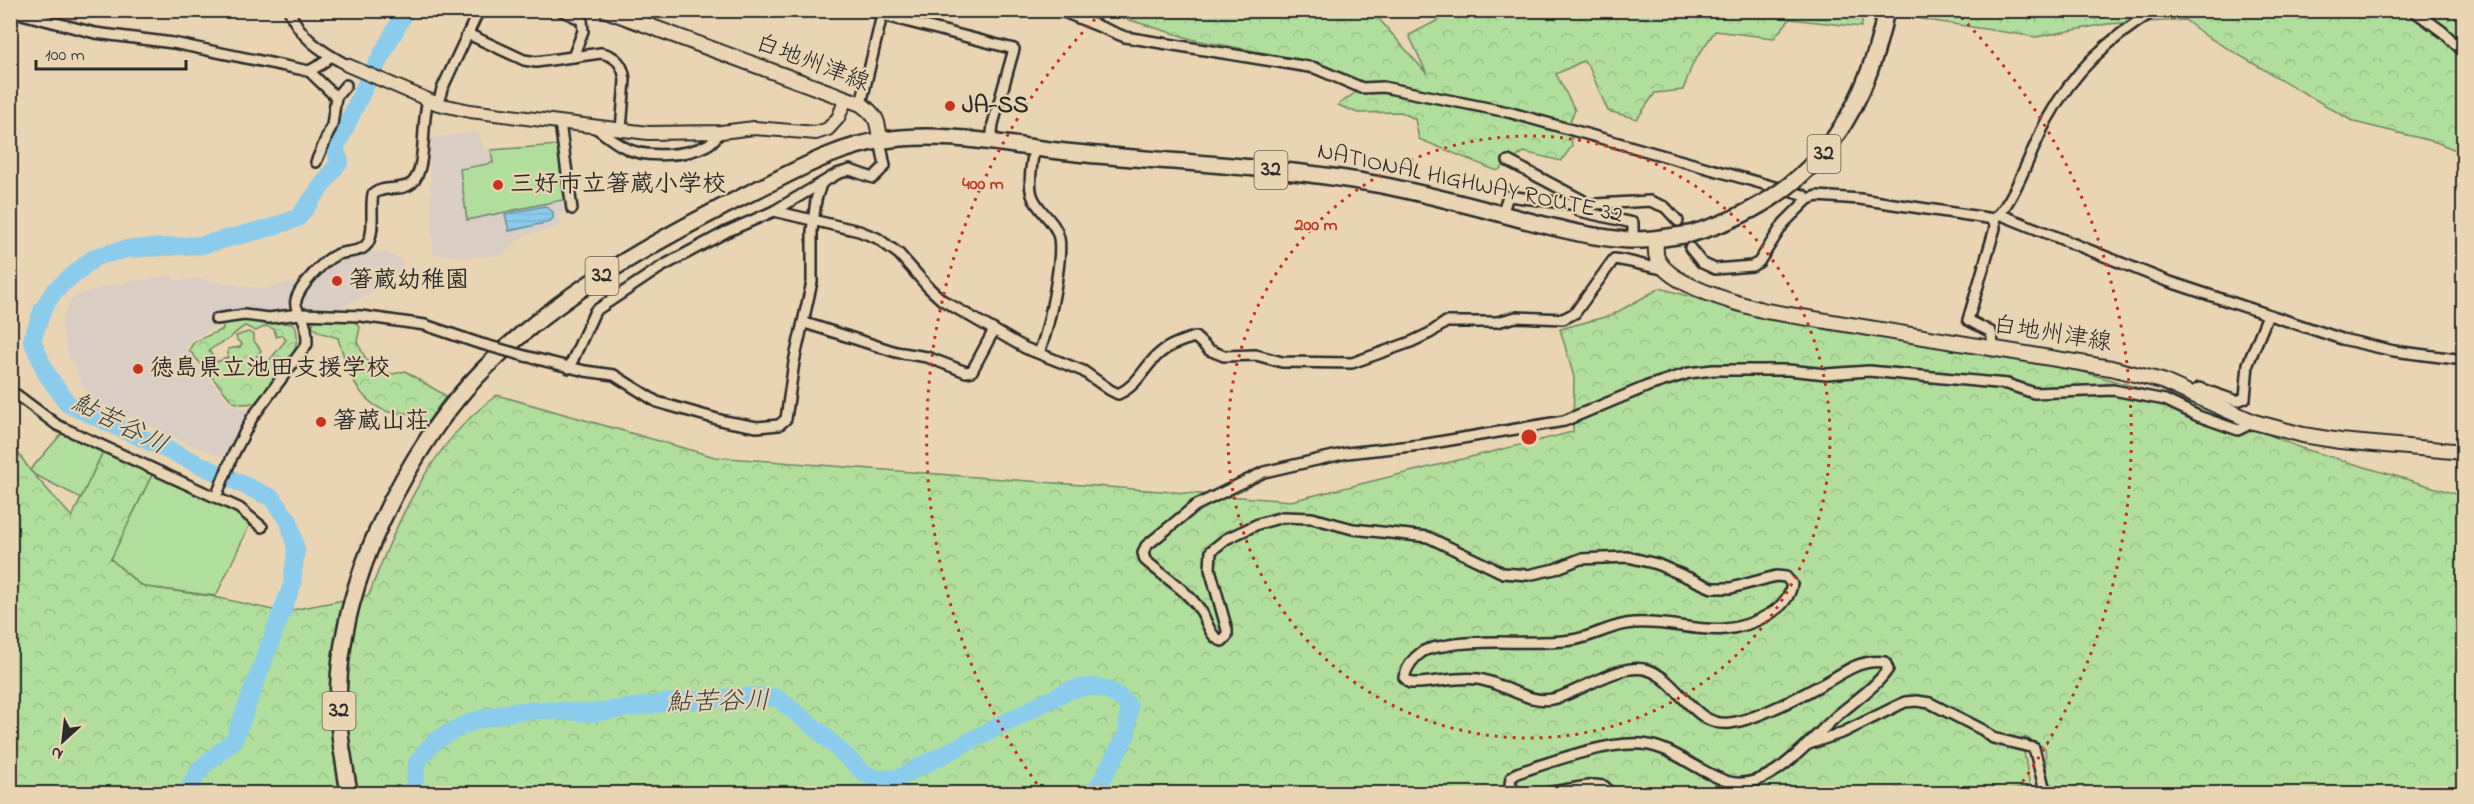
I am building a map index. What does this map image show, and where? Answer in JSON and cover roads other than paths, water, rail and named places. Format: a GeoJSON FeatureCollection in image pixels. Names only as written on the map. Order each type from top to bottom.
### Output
{"type":"FeatureCollection","features":[{"type":"Feature","properties":{"kind":"highway","name":"NATIONAL HIGHWAY ROUTE 32"},"geometry":{"type":"LineString","coordinates":[[350,794],[339,723],[340,678],[346,628],[360,576],[384,515],[406,473],[440,421],[488,365],[547,315],[594,280],[671,233],[793,171],[837,152],[880,140],[944,137],[1034,149],[1305,173],[1379,184],[1586,234],[1633,240],[1690,241],[1754,209],[1787,188],[1818,160],[1834,141],[1858,102],[1875,58],[1886,10]]}},
{"type":"Feature","properties":{"kind":"main road","name":"白地州津線"},"geometry":{"type":"LineString","coordinates":[[606,10],[861,104],[873,113],[878,121],[880,140]]}},
{"type":"Feature","properties":{"kind":"main road"},"geometry":{"type":"LineString","coordinates":[[1656,239],[1657,258],[1664,268]]}},
{"type":"Feature","properties":{"kind":"main road","name":"白地州津線"},"geometry":{"type":"LineString","coordinates":[[1664,268],[1703,292],[1766,310],[2120,370],[2162,381],[2254,422],[2303,435],[2340,441],[2463,452]]}},
{"type":"Feature","properties":{"kind":"street"},"geometry":{"type":"LineString","coordinates":[[289,10],[294,23],[312,45],[330,56],[429,101],[470,111],[648,133],[721,132],[754,128],[816,134],[828,129],[838,118],[846,99]]}},
{"type":"Feature","properties":{"kind":"street"},"geometry":{"type":"LineString","coordinates":[[216,496],[232,457],[263,400],[307,344],[304,321],[299,314],[296,300],[305,284],[333,256],[359,250],[367,244],[371,233],[373,194],[381,189],[408,186],[415,179],[420,167],[425,111],[429,101],[442,89],[479,10]]}},
{"type":"Feature","properties":{"kind":"street"},"geometry":{"type":"LineString","coordinates":[[560,10],[582,20],[583,31],[573,57]]}},
{"type":"Feature","properties":{"kind":"street"},"geometry":{"type":"LineString","coordinates":[[869,10],[1014,49],[993,124],[991,142]]}},
{"type":"Feature","properties":{"kind":"street"},"geometry":{"type":"LineString","coordinates":[[1059,10],[1125,37],[1315,68],[1362,88],[1383,87],[1518,115],[1803,195],[1809,199]]}},
{"type":"Feature","properties":{"kind":"street"},"geometry":{"type":"LineString","coordinates":[[1994,349],[1991,332],[1968,320],[1997,217],[2046,120],[2066,89],[2096,53],[2128,27],[2156,10]]}},
{"type":"Feature","properties":{"kind":"street"},"geometry":{"type":"LineString","coordinates":[[2413,10],[2443,32],[2463,52]]}},
{"type":"Feature","properties":{"kind":"street"},"geometry":{"type":"LineString","coordinates":[[10,11],[95,33],[172,43],[309,71],[336,98]]}},
{"type":"Feature","properties":{"kind":"street"},"geometry":{"type":"LineString","coordinates":[[861,104],[882,15]]}},
{"type":"Feature","properties":{"kind":"street"},"geometry":{"type":"LineString","coordinates":[[468,34],[524,60],[536,62],[601,53],[609,54],[618,60],[624,72],[621,130]]}},
{"type":"Feature","properties":{"kind":"street"},"geometry":{"type":"LineString","coordinates":[[309,71],[322,64],[330,56]]}},
{"type":"Feature","properties":{"kind":"street"},"geometry":{"type":"LineString","coordinates":[[316,162],[332,125],[336,98],[346,85]]}},
{"type":"Feature","properties":{"kind":"street"},"geometry":{"type":"LineString","coordinates":[[560,123],[572,209]]}},
{"type":"Feature","properties":{"kind":"street"},"geometry":{"type":"LineString","coordinates":[[596,127],[624,148],[648,154],[675,154],[708,145],[721,132]]}},
{"type":"Feature","properties":{"kind":"street"},"geometry":{"type":"LineString","coordinates":[[569,368],[595,311],[661,267],[726,232],[774,212],[837,174],[850,170],[873,178],[885,166],[880,140]]}},
{"type":"Feature","properties":{"kind":"street"},"geometry":{"type":"LineString","coordinates":[[1034,149],[1031,193],[1035,202],[1055,227],[1059,239],[1052,308],[1039,352]]}},
{"type":"Feature","properties":{"kind":"street"},"geometry":{"type":"LineString","coordinates":[[1508,160],[1583,205]]}},
{"type":"Feature","properties":{"kind":"street"},"geometry":{"type":"LineString","coordinates":[[216,319],[244,315],[269,318],[299,314],[400,320],[425,325],[478,343],[569,368],[614,375],[657,402],[724,421],[757,427],[779,425],[786,420],[794,362],[813,282],[811,252],[813,220],[821,184]]}},
{"type":"Feature","properties":{"kind":"street"},"geometry":{"type":"LineString","coordinates":[[1502,214],[1508,196],[1583,205],[1650,201],[1665,207],[1678,221]]}},
{"type":"Feature","properties":{"kind":"street"},"geometry":{"type":"LineString","coordinates":[[1690,241],[1702,263],[1715,268],[1752,266],[1759,262],[1784,223],[1809,199],[1817,196],[1860,199],[1997,217],[2164,280],[2353,342],[2394,351],[2463,360]]}},
{"type":"Feature","properties":{"kind":"street"},"geometry":{"type":"LineString","coordinates":[[1583,205],[1579,211],[1633,223],[1633,240]]}},
{"type":"Feature","properties":{"kind":"street"},"geometry":{"type":"LineString","coordinates":[[774,212],[859,231],[877,238],[899,254],[942,300],[1024,348],[1083,370],[1118,394],[1128,390],[1159,353],[1195,337],[1209,350],[1224,356],[1256,355],[1281,362],[1352,363],[1411,342],[1446,322],[1497,322],[1516,317],[1563,319],[1575,313],[1614,259],[1627,260],[1644,267],[1664,268]]}},
{"type":"Feature","properties":{"kind":"street"},"geometry":{"type":"LineString","coordinates":[[2191,393],[2199,388],[2237,401],[2245,398],[2248,364],[2268,315]]}},
{"type":"Feature","properties":{"kind":"street"},"geometry":{"type":"LineString","coordinates":[[805,323],[896,352],[927,357],[966,372],[972,370],[994,330]]}},
{"type":"Feature","properties":{"kind":"street"},"geometry":{"type":"LineString","coordinates":[[1522,794],[1516,792],[1510,784],[1511,778],[1517,773],[1609,747],[1639,744],[1661,747],[1731,782],[1750,781],[1773,772],[1792,760],[1834,718],[1885,674],[1888,669],[1886,662],[1870,660],[1861,663],[1819,687],[1753,716],[1730,723],[1716,723],[1699,713],[1660,676],[1647,670],[1621,672],[1556,698],[1539,699],[1523,696],[1498,684],[1479,679],[1460,678],[1410,683],[1404,677],[1414,659],[1422,652],[1460,643],[1496,640],[1567,641],[1619,624],[1636,623],[1732,630],[1751,625],[1773,612],[1786,600],[1792,584],[1786,577],[1776,576],[1731,588],[1712,588],[1657,564],[1628,558],[1580,559],[1555,569],[1528,575],[1503,573],[1428,537],[1353,529],[1312,518],[1283,517],[1258,524],[1226,539],[1211,551],[1210,569],[1227,630],[1227,636],[1222,641],[1214,636],[1201,611],[1190,597],[1145,560],[1143,554],[1146,546],[1195,506],[1264,472],[1347,453],[1421,446],[1564,421],[1648,386],[1689,373],[1713,370],[1788,370],[1826,374],[1869,371],[2007,384],[2034,393],[2113,390],[2165,400],[2198,416],[2238,430],[2254,422]]}},
{"type":"Feature","properties":{"kind":"street"},"geometry":{"type":"LineString","coordinates":[[17,395],[57,425],[157,472],[216,496],[239,508],[262,527]]}},
{"type":"Feature","properties":{"kind":"street"},"geometry":{"type":"LineString","coordinates":[[1807,745],[1844,732],[1905,702],[1930,703],[1983,730],[1993,738],[2034,748],[2046,794]]}},
{"type":"Feature","properties":{"kind":"street"},"geometry":{"type":"LineString","coordinates":[[1540,794],[1594,785],[1604,786],[1609,791],[1608,794]]}},
{"type":"Feature","properties":{"kind":"water"},"geometry":{"type":"Polygon","coordinates":[[[545,206],[553,212],[553,218],[549,222],[509,231],[505,214],[545,206]]]}},
{"type":"Feature","properties":{"kind":"waterway","name":"鮎苦谷川"},"geometry":{"type":"LineString","coordinates":[[186,794],[200,769],[234,740],[292,585],[296,550],[289,521],[272,498],[68,404],[46,373],[32,340],[43,309],[55,290],[95,257],[126,249],[202,245],[298,218],[340,161],[335,149],[366,84],[406,10]]}},
{"type":"Feature","properties":{"kind":"waterway","name":"鮎苦谷川"},"geometry":{"type":"LineString","coordinates":[[416,794],[414,786],[417,762],[434,742],[474,721],[510,712],[546,710],[592,713],[671,702],[756,696],[777,698],[820,732],[865,774],[878,779],[898,778],[1067,691],[1093,687],[1109,691],[1129,707],[1127,734],[1092,794]]}},
{"type":"Feature","properties":{"kind":"place","name":"JA-SS"},"geometry":{"type":"Point","coordinates":[950,106]}},
{"type":"Feature","properties":{"kind":"place","name":"三好市立箸蔵小学校"},"geometry":{"type":"Point","coordinates":[498,185]}},
{"type":"Feature","properties":{"kind":"place","name":"箸蔵幼稚園"},"geometry":{"type":"Point","coordinates":[337,281]}},
{"type":"Feature","properties":{"kind":"place","name":"徳島県立池田支援学校"},"geometry":{"type":"Point","coordinates":[138,369]}},
{"type":"Feature","properties":{"kind":"place","name":"箸蔵山荘"},"geometry":{"type":"Point","coordinates":[321,422]}}]}
